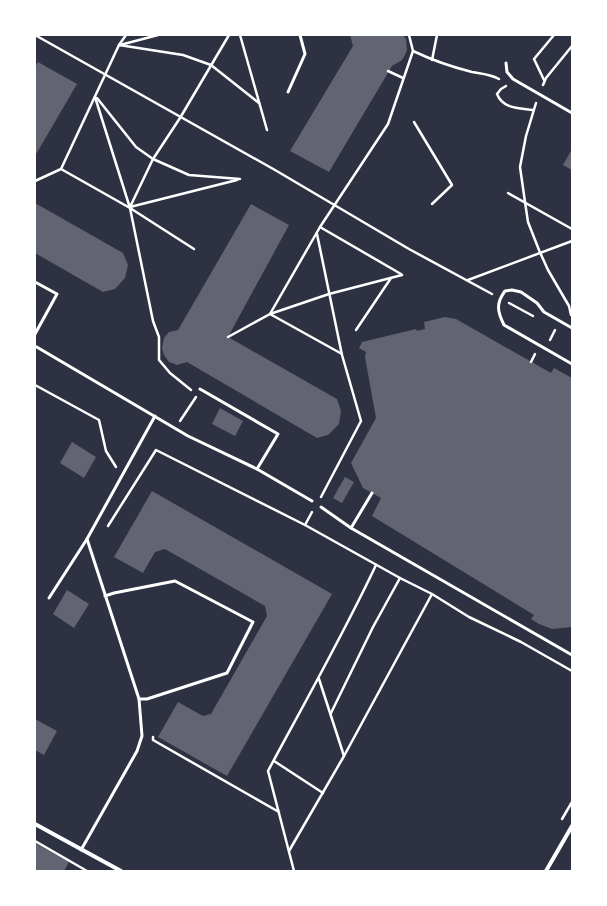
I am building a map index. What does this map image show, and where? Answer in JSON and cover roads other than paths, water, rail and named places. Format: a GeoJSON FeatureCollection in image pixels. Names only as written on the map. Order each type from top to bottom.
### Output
{"type":"FeatureCollection","features":[{"type":"Feature","properties":{"kind":"street"},"geometry":{"type":"LineString","coordinates":[[35,824],[121,871]]}},
{"type":"Feature","properties":{"kind":"street"},"geometry":{"type":"LineString","coordinates":[[546,871],[572,826]]}},
{"type":"Feature","properties":{"kind":"lane"},"geometry":{"type":"LineString","coordinates":[[288,92],[305,54],[300,35]]}},
{"type":"Feature","properties":{"kind":"lane"},"geometry":{"type":"LineString","coordinates":[[506,63],[507,72],[513,79],[572,112]]}},
{"type":"Feature","properties":{"kind":"lane"},"geometry":{"type":"LineString","coordinates":[[35,282],[57,294],[35,334]]}},
{"type":"Feature","properties":{"kind":"lane"},"geometry":{"type":"LineString","coordinates":[[572,328],[544,312],[537,303],[521,292],[512,290],[505,291],[500,298],[498,306],[504,324],[572,364]]}},
{"type":"Feature","properties":{"kind":"lane"},"geometry":{"type":"LineString","coordinates":[[35,346],[174,428],[257,470],[312,501]]}},
{"type":"Feature","properties":{"kind":"lane"},"geometry":{"type":"LineString","coordinates":[[200,389],[278,434],[257,470]]}},
{"type":"Feature","properties":{"kind":"lane"},"geometry":{"type":"LineString","coordinates":[[49,598],[87,538],[155,416]]}},
{"type":"Feature","properties":{"kind":"lane"},"geometry":{"type":"LineString","coordinates":[[351,528],[372,493]]}},
{"type":"Feature","properties":{"kind":"lane"},"geometry":{"type":"LineString","coordinates":[[322,507],[351,528],[572,655]]}},
{"type":"Feature","properties":{"kind":"lane"},"geometry":{"type":"LineString","coordinates":[[81,850],[137,751],[142,736],[139,699],[87,538]]}},
{"type":"Feature","properties":{"kind":"lane"},"geometry":{"type":"LineString","coordinates":[[106,596],[114,593],[175,581],[253,622],[227,673],[147,699],[139,699]]}}]}
